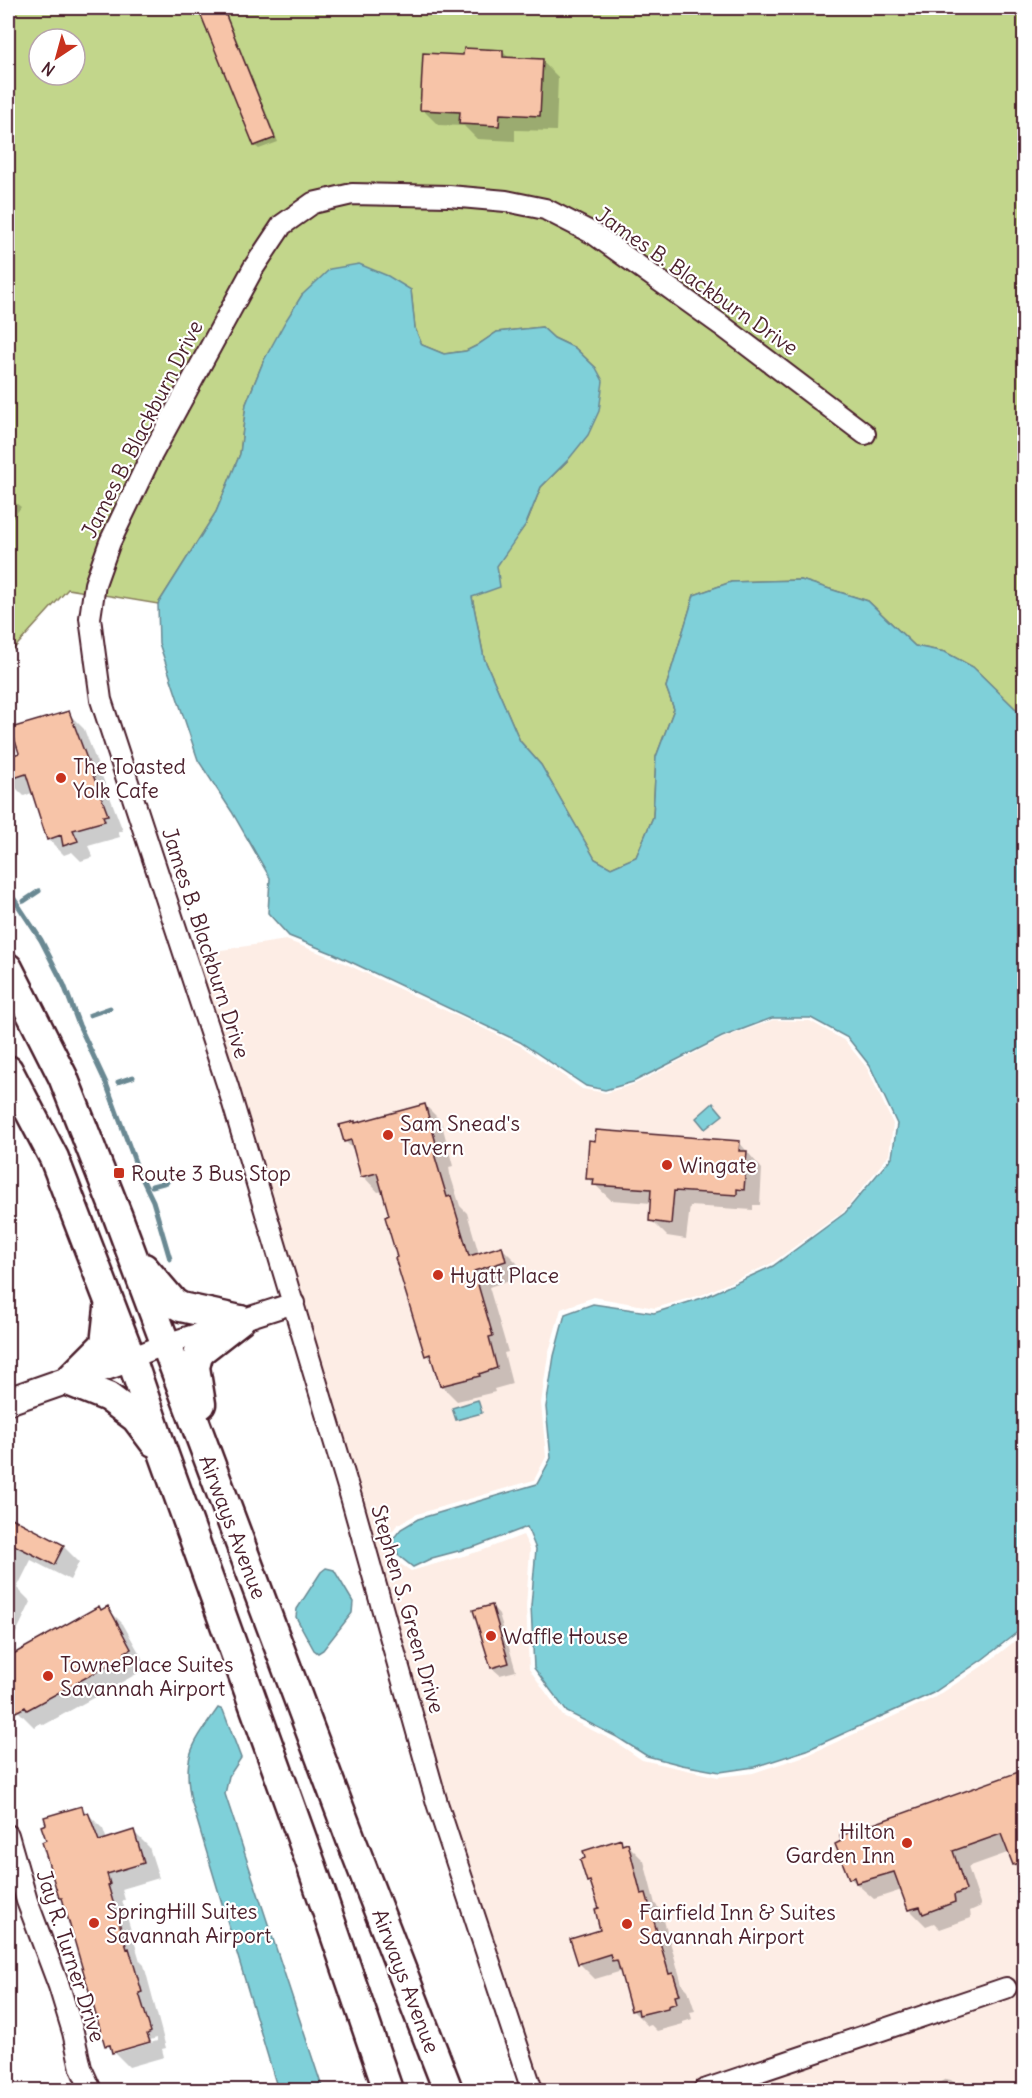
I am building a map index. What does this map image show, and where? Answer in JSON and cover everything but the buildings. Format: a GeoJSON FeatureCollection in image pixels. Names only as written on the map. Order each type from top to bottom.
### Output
{"type":"FeatureCollection","features":[{"type":"Feature","properties":{"kind":"main road","name":"Airways Avenue"},"geometry":{"type":"LineString","coordinates":[[8,968],[63,1077],[448,2091]]}},
{"type":"Feature","properties":{"kind":"main road","name":"Airways Avenue"},"geometry":{"type":"LineString","coordinates":[[8,1070],[54,1158],[131,1358],[311,1864],[388,2091]]}},
{"type":"Feature","properties":{"kind":"main road"},"geometry":{"type":"LineString","coordinates":[[132,1254],[174,1303],[181,1307],[240,1320]]}},
{"type":"Feature","properties":{"kind":"main road"},"geometry":{"type":"LineString","coordinates":[[110,1303],[105,1344],[68,1381],[108,1397],[136,1418],[164,1455]]}},
{"type":"Feature","properties":{"kind":"main road"},"geometry":{"type":"LineString","coordinates":[[211,1468],[195,1366],[196,1359],[199,1352],[240,1320]]}},
{"type":"Feature","properties":{"kind":"street","name":"James B. Blackburn Drive"},"geometry":{"type":"LineString","coordinates":[[294,1303],[228,1087],[101,699],[90,618],[95,584],[110,542],[150,458],[254,267],[282,225],[313,204],[352,194],[449,196],[506,201],[545,209],[594,234],[866,434]]}},
{"type":"Feature","properties":{"kind":"street"},"geometry":{"type":"LineString","coordinates":[[8,1401],[166,1344],[294,1303]]}},
{"type":"Feature","properties":{"kind":"street","name":"Stephen S. Green Drive"},"geometry":{"type":"LineString","coordinates":[[294,1303],[437,1803],[532,2091]]}},
{"type":"Feature","properties":{"kind":"street","name":"Jay R. Turner Drive"},"geometry":{"type":"LineString","coordinates":[[8,1835],[27,1901],[62,1995],[81,2068],[91,2091]]}},
{"type":"Feature","properties":{"kind":"street"},"geometry":{"type":"LineString","coordinates":[[704,2091],[1006,1988]]}},
{"type":"Feature","properties":{"kind":"shaded area"},"geometry":{"type":"Polygon","coordinates":[[[286,940],[333,958],[521,1046],[582,1089],[606,1093],[635,1084],[724,1038],[773,1020],[810,1021],[845,1041],[867,1068],[893,1124],[889,1155],[844,1211],[772,1263],[704,1294],[655,1308],[594,1297],[561,1309],[548,1355],[541,1403],[546,1457],[534,1480],[417,1514],[397,1525],[387,1538],[396,1561],[411,1571],[481,1551],[523,1535],[530,1549],[526,1606],[529,1669],[563,1716],[614,1741],[642,1760],[718,1777],[753,1773],[808,1755],[936,1697],[987,1663],[1024,1634],[1024,2090],[532,2090],[190,955],[286,940]]]}},
{"type":"Feature","properties":{"kind":"green space"},"geometry":{"type":"Polygon","coordinates":[[[8,8],[1024,8],[1024,717],[973,667],[945,652],[915,646],[868,601],[801,580],[731,582],[694,595],[666,687],[674,709],[656,757],[653,817],[636,857],[611,868],[595,859],[541,765],[520,741],[484,658],[472,597],[526,524],[541,487],[568,460],[596,368],[575,348],[554,338],[542,327],[497,332],[466,351],[444,354],[422,345],[415,328],[411,290],[302,295],[263,362],[246,404],[240,454],[216,512],[158,604],[68,589],[9,654],[8,8]]]}},
{"type":"Feature","properties":{"kind":"water"},"geometry":{"type":"Polygon","coordinates":[[[359,264],[388,276],[411,290],[415,328],[422,345],[444,354],[466,351],[497,332],[542,327],[554,338],[575,348],[596,368],[603,381],[599,411],[588,435],[568,460],[541,487],[526,524],[497,566],[500,587],[472,597],[484,658],[520,741],[541,765],[595,859],[611,868],[636,857],[653,817],[656,757],[674,709],[666,687],[694,595],[731,582],[801,580],[868,601],[915,646],[945,652],[973,667],[1024,717],[1024,1627],[983,1659],[933,1693],[807,1750],[754,1767],[720,1772],[647,1756],[617,1737],[567,1712],[534,1668],[531,1606],[536,1549],[527,1527],[477,1546],[432,1558],[413,1567],[399,1556],[392,1540],[401,1529],[418,1519],[537,1484],[551,1458],[546,1407],[554,1356],[565,1314],[593,1304],[654,1313],[705,1297],[773,1266],[845,1213],[892,1157],[897,1124],[870,1066],[848,1038],[811,1018],[772,1018],[722,1037],[633,1082],[605,1090],[586,1086],[520,1042],[334,954],[289,936],[268,913],[270,878],[232,812],[198,760],[159,643],[158,604],[216,512],[240,454],[246,404],[263,362],[285,322],[302,295],[330,269],[359,264]]]}},
{"type":"Feature","properties":{"kind":"water"},"geometry":{"type":"Polygon","coordinates":[[[713,1103],[723,1115],[705,1129],[696,1118],[713,1103]]]}},
{"type":"Feature","properties":{"kind":"water"},"geometry":{"type":"Polygon","coordinates":[[[478,1400],[482,1413],[456,1420],[452,1408],[478,1400]]]}},
{"type":"Feature","properties":{"kind":"water"},"geometry":{"type":"Polygon","coordinates":[[[326,1568],[334,1570],[353,1602],[352,1613],[323,1650],[318,1653],[314,1650],[296,1617],[297,1609],[326,1568]]]}},
{"type":"Feature","properties":{"kind":"water"},"geometry":{"type":"Polygon","coordinates":[[[218,1708],[223,1710],[241,1758],[229,1776],[225,1794],[323,2090],[278,2090],[191,1800],[189,1761],[196,1741],[218,1708]]]}},
{"type":"Feature","properties":{"kind":"waterway"},"geometry":{"type":"LineString","coordinates":[[8,890],[41,940],[64,985],[79,1025],[106,1083],[138,1170],[153,1201],[170,1259]]}},
{"type":"Feature","properties":{"kind":"waterway"},"geometry":{"type":"LineString","coordinates":[[24,901],[39,891]]}},
{"type":"Feature","properties":{"kind":"waterway"},"geometry":{"type":"LineString","coordinates":[[90,1015],[110,1008]]}},
{"type":"Feature","properties":{"kind":"waterway"},"geometry":{"type":"LineString","coordinates":[[118,1082],[133,1077]]}},
{"type":"Feature","properties":{"kind":"waterway"},"geometry":{"type":"LineString","coordinates":[[152,1186],[167,1182]]}},
{"type":"Feature","properties":{"kind":"place","name":"The Toasted Yolk Cafe"},"geometry":{"type":"Point","coordinates":[61,778]}},
{"type":"Feature","properties":{"kind":"place","name":"Sam Snead's Tavern"},"geometry":{"type":"Point","coordinates":[388,1135]}},
{"type":"Feature","properties":{"kind":"place","name":"Wingate"},"geometry":{"type":"Point","coordinates":[667,1165]}},
{"type":"Feature","properties":{"kind":"place","name":"Route 3 Bus Stop"},"geometry":{"type":"Point","coordinates":[119,1173]}},
{"type":"Feature","properties":{"kind":"place","name":"Hyatt Place"},"geometry":{"type":"Point","coordinates":[438,1275]}},
{"type":"Feature","properties":{"kind":"place","name":"Waffle House"},"geometry":{"type":"Point","coordinates":[491,1636]}},
{"type":"Feature","properties":{"kind":"place","name":"TownePlace Suites Savannah Airport"},"geometry":{"type":"Point","coordinates":[48,1676]}},
{"type":"Feature","properties":{"kind":"place","name":"Hilton Garden Inn"},"geometry":{"type":"Point","coordinates":[907,1843]}},
{"type":"Feature","properties":{"kind":"place","name":"SpringHill Suites Savannah Airport"},"geometry":{"type":"Point","coordinates":[94,1923]}},
{"type":"Feature","properties":{"kind":"place","name":"Fairfield Inn & Suites Savannah Airport"},"geometry":{"type":"Point","coordinates":[627,1924]}}]}
